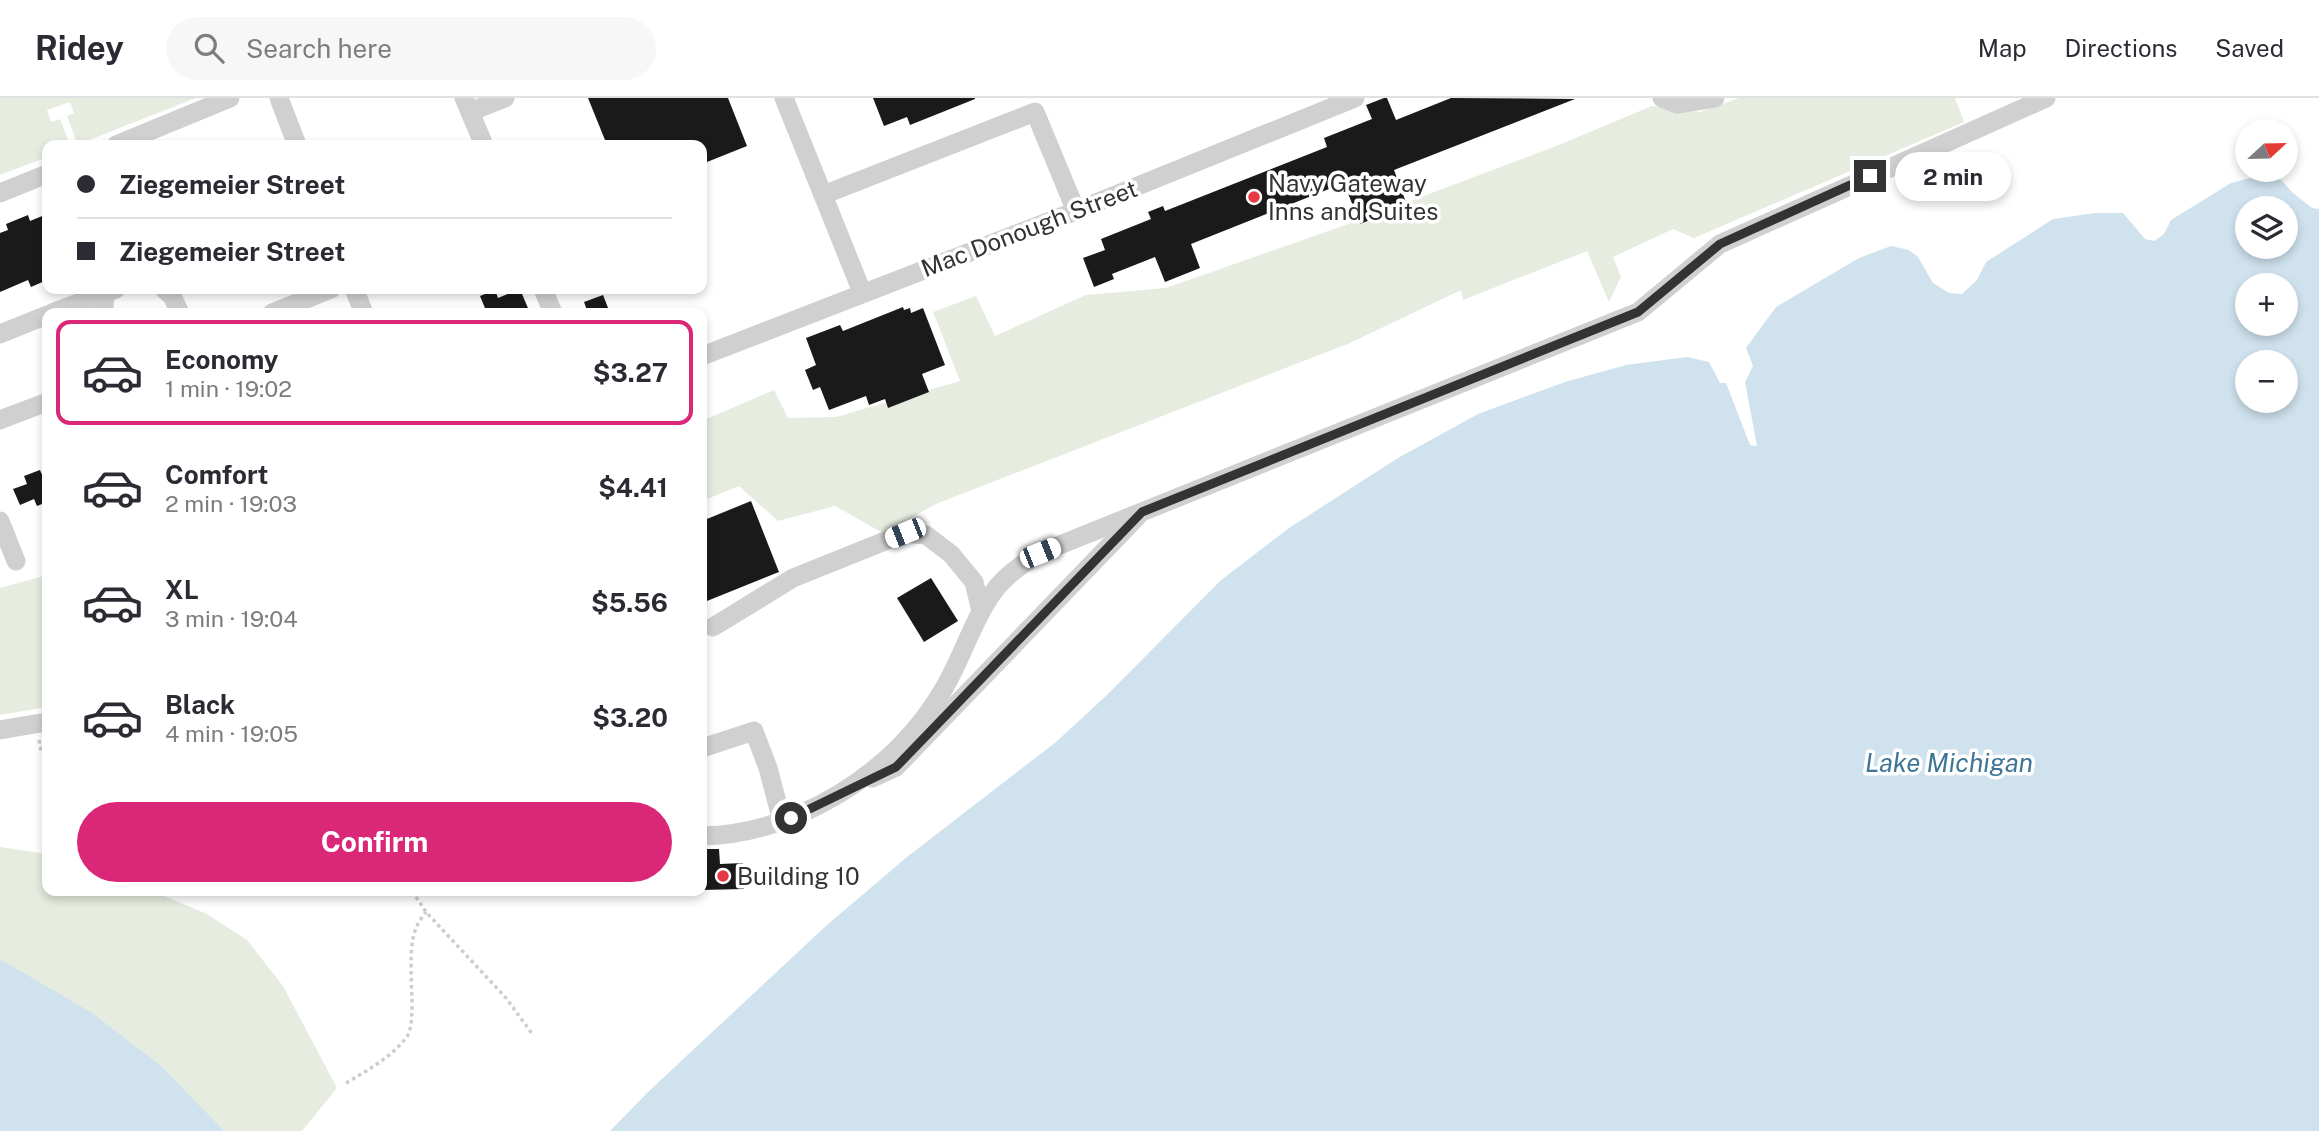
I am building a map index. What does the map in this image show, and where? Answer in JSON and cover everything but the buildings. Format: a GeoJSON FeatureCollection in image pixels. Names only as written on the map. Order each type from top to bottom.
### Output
{"type":"FeatureCollection","features":[{"type":"Feature","properties":{"kind":"street"},"geometry":{"type":"LineString","coordinates":[[128,140],[230,98]]}},
{"type":"Feature","properties":{"kind":"street"},"geometry":{"type":"LineString","coordinates":[[279,98],[295,140]]}},
{"type":"Feature","properties":{"kind":"street"},"geometry":{"type":"LineString","coordinates":[[480,140],[467,105],[505,98]]}},
{"type":"Feature","properties":{"kind":"street"},"geometry":{"type":"LineString","coordinates":[[784,98],[862,292]]}},
{"type":"Feature","properties":{"kind":"street","name":"Mac Donough Street"},"geometry":{"type":"LineString","coordinates":[[707,354],[1076,211],[1355,98]]}},
{"type":"Feature","properties":{"kind":"street"},"geometry":{"type":"LineString","coordinates":[[1662,98],[1677,104],[1715,98]]}},
{"type":"Feature","properties":{"kind":"street"},"geometry":{"type":"LineString","coordinates":[[707,835],[759,828],[782,821],[821,804],[870,772],[900,744],[927,713],[962,656],[981,611],[999,586],[1020,565],[1040,553],[1638,312],[1720,244],[2046,98]]}},
{"type":"Feature","properties":{"kind":"street"},"geometry":{"type":"LineString","coordinates":[[823,195],[1035,112],[1076,211]]}},
{"type":"Feature","properties":{"kind":"street"},"geometry":{"type":"LineString","coordinates":[[0,193],[42,176]]}},
{"type":"Feature","properties":{"kind":"street"},"geometry":{"type":"LineString","coordinates":[[65,308],[101,294]]}},
{"type":"Feature","properties":{"kind":"street"},"geometry":{"type":"LineString","coordinates":[[284,308],[319,294]]}},
{"type":"Feature","properties":{"kind":"street"},"geometry":{"type":"LineString","coordinates":[[0,334],[42,317]]}},
{"type":"Feature","properties":{"kind":"street"},"geometry":{"type":"LineString","coordinates":[[0,420],[42,404]]}},
{"type":"Feature","properties":{"kind":"street"},"geometry":{"type":"LineString","coordinates":[[842,791],[896,767],[1142,512]]}},
{"type":"Feature","properties":{"kind":"street"},"geometry":{"type":"LineString","coordinates":[[0,521],[16,561]]}},
{"type":"Feature","properties":{"kind":"street"},"geometry":{"type":"LineString","coordinates":[[713,627],[793,578],[905,533],[926,535],[951,554],[974,583],[981,611]]}},
{"type":"Feature","properties":{"kind":"street"},"geometry":{"type":"LineString","coordinates":[[0,730],[42,723]]}},
{"type":"Feature","properties":{"kind":"street"},"geometry":{"type":"LineString","coordinates":[[707,746],[754,731],[768,768],[782,821]]}},
{"type":"Feature","properties":{"kind":"path"},"geometry":{"type":"LineString","coordinates":[[416,897],[426,912],[506,998],[533,1035]]}},
{"type":"Feature","properties":{"kind":"path"},"geometry":{"type":"LineString","coordinates":[[346,1083],[382,1063],[408,1036],[412,1020],[411,957],[416,927],[426,912]]}},
{"type":"Feature","properties":{"kind":"shaded area"},"geometry":{"type":"Polygon","coordinates":[[[0,98],[196,98],[89,140],[76,140],[67,116],[74,113],[70,102],[47,110],[51,122],[60,119],[68,140],[42,140],[42,159],[0,175],[0,98]]]}},
{"type":"Feature","properties":{"kind":"shaded area"},"geometry":{"type":"Polygon","coordinates":[[[1739,98],[1955,98],[1964,122],[1694,238],[1673,229],[1613,257],[1621,277],[1609,302],[1587,251],[1463,300],[1461,290],[1350,343],[936,504],[883,533],[835,506],[778,521],[739,486],[707,499],[707,419],[774,390],[788,418],[836,417],[960,381],[933,312],[976,296],[995,336],[1086,295],[1166,288],[1368,217],[1554,147],[1652,106],[1700,112],[1739,98]]]}},
{"type":"Feature","properties":{"kind":"shaded area"},"geometry":{"type":"Polygon","coordinates":[[[42,576],[42,708],[0,715],[0,588],[42,576]]]}},
{"type":"Feature","properties":{"kind":"shaded area"},"geometry":{"type":"Polygon","coordinates":[[[0,847],[42,853],[42,896],[164,896],[207,914],[247,940],[283,986],[337,1088],[302,1131],[5,1131],[0,1128],[0,847]]]}},
{"type":"Feature","properties":{"kind":"water","name":"Lake Michigan"},"geometry":{"type":"Polygon","coordinates":[[[2235,182],[2294,182],[2319,195],[2319,1131],[610,1131],[649,1091],[827,925],[907,857],[1056,742],[1107,695],[1220,581],[1289,528],[1398,458],[1478,414],[1565,382],[1626,365],[1687,357],[1709,362],[1720,383],[1726,383],[1750,445],[1757,446],[1745,382],[1753,366],[1746,348],[1776,307],[1859,258],[1891,246],[1909,250],[1918,257],[1933,283],[1949,293],[1962,294],[1977,280],[1986,262],[2053,219],[2095,213],[2123,213],[2145,239],[2154,241],[2164,234],[2171,220],[2235,182]]]}},
{"type":"Feature","properties":{"kind":"water"},"geometry":{"type":"Polygon","coordinates":[[[0,959],[92,1013],[160,1065],[224,1131],[0,1131],[0,959]]]}},
{"type":"Feature","properties":{"kind":"pier"},"geometry":{"type":"Polygon","coordinates":[[[2298,181],[2319,192],[2319,209],[2312,208],[2283,182],[2298,181]]]}},
{"type":"Feature","properties":{"kind":"place","name":"Navy Gateway Inns and Suites"},"geometry":{"type":"Point","coordinates":[1254,197]}},
{"type":"Feature","properties":{"kind":"place","name":"Building 10"},"geometry":{"type":"Point","coordinates":[723,876]}},
{"type":"Feature","properties":{"kind":"route"},"geometry":{"type":"LineString","coordinates":[[791,818],[896,767],[1142,512],[1638,312],[1720,244],[1870,176]]}}]}
